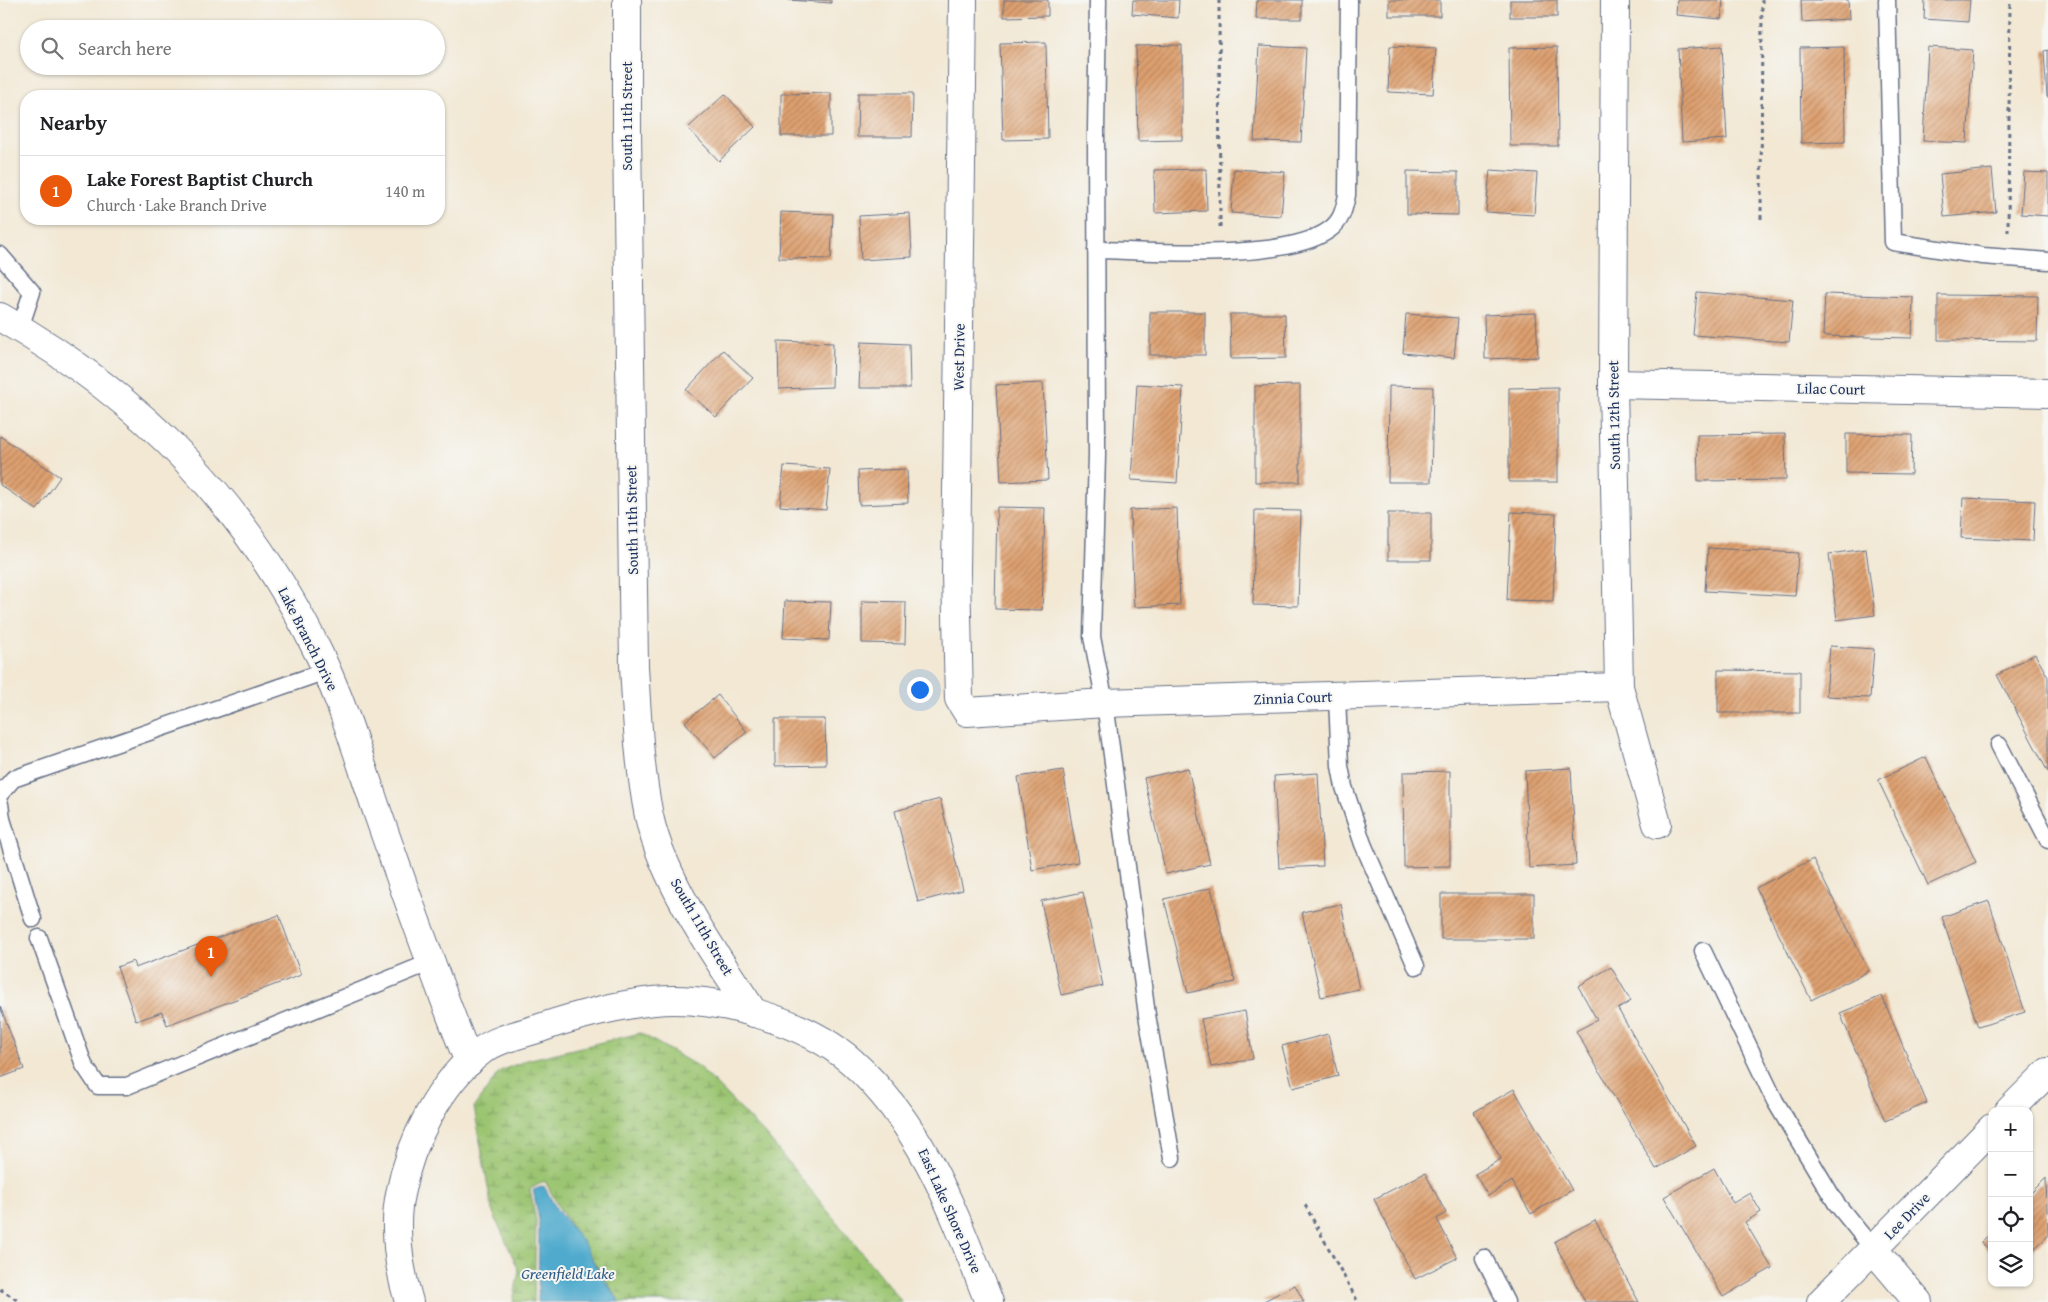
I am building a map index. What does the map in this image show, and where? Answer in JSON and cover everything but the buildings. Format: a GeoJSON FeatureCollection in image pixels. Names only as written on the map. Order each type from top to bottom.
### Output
{"type":"FeatureCollection","features":[{"type":"Feature","properties":{"kind":"street","name":"South 11th Street"},"geometry":{"type":"LineString","coordinates":[[627,0],[628,200],[637,730],[649,816],[655,838],[678,890],[705,938],[754,1013]]}},
{"type":"Feature","properties":{"kind":"street","name":"West Drive"},"geometry":{"type":"LineString","coordinates":[[963,0],[956,573],[959,699],[967,712]]}},
{"type":"Feature","properties":{"kind":"street","name":"South 12th Street"},"geometry":{"type":"LineString","coordinates":[[1615,0],[1613,384],[1619,688],[1657,824]]}},
{"type":"Feature","properties":{"kind":"street","name":"Lake Branch Drive"},"geometry":{"type":"LineString","coordinates":[[10,323],[52,347],[129,404],[176,448],[218,495],[256,545],[291,599],[342,707],[431,962],[469,1062]]}},
{"type":"Feature","properties":{"kind":"street","name":"Lilac Court"},"geometry":{"type":"LineString","coordinates":[[1613,384],[2048,393]]}},
{"type":"Feature","properties":{"kind":"street","name":"Zinnia Court"},"geometry":{"type":"LineString","coordinates":[[967,712],[1105,703],[1619,688]]}},
{"type":"Feature","properties":{"kind":"street","name":"East Lake Shore Drive"},"geometry":{"type":"LineString","coordinates":[[409,1302],[398,1248],[400,1195],[413,1148],[433,1108],[469,1062],[483,1050],[499,1042],[562,1020],[654,1001],[686,1001],[730,1007],[754,1013],[800,1030],[833,1048],[850,1061],[889,1100],[928,1158],[959,1226],[989,1302]]}},
{"type":"Feature","properties":{"kind":"street"},"geometry":{"type":"LineString","coordinates":[[2013,1107],[2048,1072]]}},
{"type":"Feature","properties":{"kind":"street","name":"Lee Drive"},"geometry":{"type":"LineString","coordinates":[[1821,1302],[1988,1132]]}},
{"type":"Feature","properties":{"kind":"street"},"geometry":{"type":"LineString","coordinates":[[1874,1250],[1918,1302]]}},
{"type":"Feature","properties":{"kind":"lane"},"geometry":{"type":"LineString","coordinates":[[1098,0],[1097,456],[1092,637],[1105,703],[1147,1015],[1172,1158]]}},
{"type":"Feature","properties":{"kind":"lane"},"geometry":{"type":"LineString","coordinates":[[1096,250],[1220,252],[1278,247],[1312,239],[1329,230],[1342,218],[1347,195],[1349,0]]}},
{"type":"Feature","properties":{"kind":"lane"},"geometry":{"type":"LineString","coordinates":[[1887,0],[1893,242],[2008,258],[2048,261]]}},
{"type":"Feature","properties":{"kind":"lane"},"geometry":{"type":"LineString","coordinates":[[0,255],[32,292],[10,323]]}},
{"type":"Feature","properties":{"kind":"lane"},"geometry":{"type":"LineString","coordinates":[[0,794],[13,779],[326,671]]}},
{"type":"Feature","properties":{"kind":"lane"},"geometry":{"type":"LineString","coordinates":[[1337,697],[1340,766],[1344,787],[1364,844],[1416,966]]}},
{"type":"Feature","properties":{"kind":"lane"},"geometry":{"type":"LineString","coordinates":[[1999,745],[2048,840]]}},
{"type":"Feature","properties":{"kind":"lane"},"geometry":{"type":"LineString","coordinates":[[0,804],[2,819],[34,919]]}},
{"type":"Feature","properties":{"kind":"lane"},"geometry":{"type":"LineString","coordinates":[[39,938],[84,1065],[98,1086],[127,1086],[431,962]]}},
{"type":"Feature","properties":{"kind":"lane"},"geometry":{"type":"LineString","coordinates":[[1702,950],[1775,1101],[1836,1203],[1874,1250]]}},
{"type":"Feature","properties":{"kind":"lane"},"geometry":{"type":"LineString","coordinates":[[1484,1258],[1506,1302]]}},
{"type":"Feature","properties":{"kind":"path"},"geometry":{"type":"LineString","coordinates":[[1220,0],[1220,252]]}},
{"type":"Feature","properties":{"kind":"path"},"geometry":{"type":"LineString","coordinates":[[1761,220],[1762,0]]}},
{"type":"Feature","properties":{"kind":"path"},"geometry":{"type":"LineString","coordinates":[[2008,258],[2010,0]]}},
{"type":"Feature","properties":{"kind":"path"},"geometry":{"type":"LineString","coordinates":[[1305,1204],[1358,1302]]}},
{"type":"Feature","properties":{"kind":"path"},"geometry":{"type":"LineString","coordinates":[[0,1289],[20,1302]]}},
{"type":"Feature","properties":{"kind":"green space"},"geometry":{"type":"Polygon","coordinates":[[[640,1033],[699,1067],[765,1134],[902,1302],[620,1302],[559,1208],[545,1181],[530,1189],[536,1220],[534,1302],[513,1302],[519,1271],[492,1210],[474,1107],[500,1071],[527,1060],[640,1033]]]}},
{"type":"Feature","properties":{"kind":"water","name":"Greenfield Lake"},"geometry":{"type":"Polygon","coordinates":[[[544,1186],[557,1210],[583,1242],[600,1274],[620,1302],[538,1302],[539,1220],[533,1190],[544,1186]]]}},
{"type":"Feature","properties":{"kind":"place","name":"Lake Forest Baptist Church"},"geometry":{"type":"Point","coordinates":[211,977]}}]}
